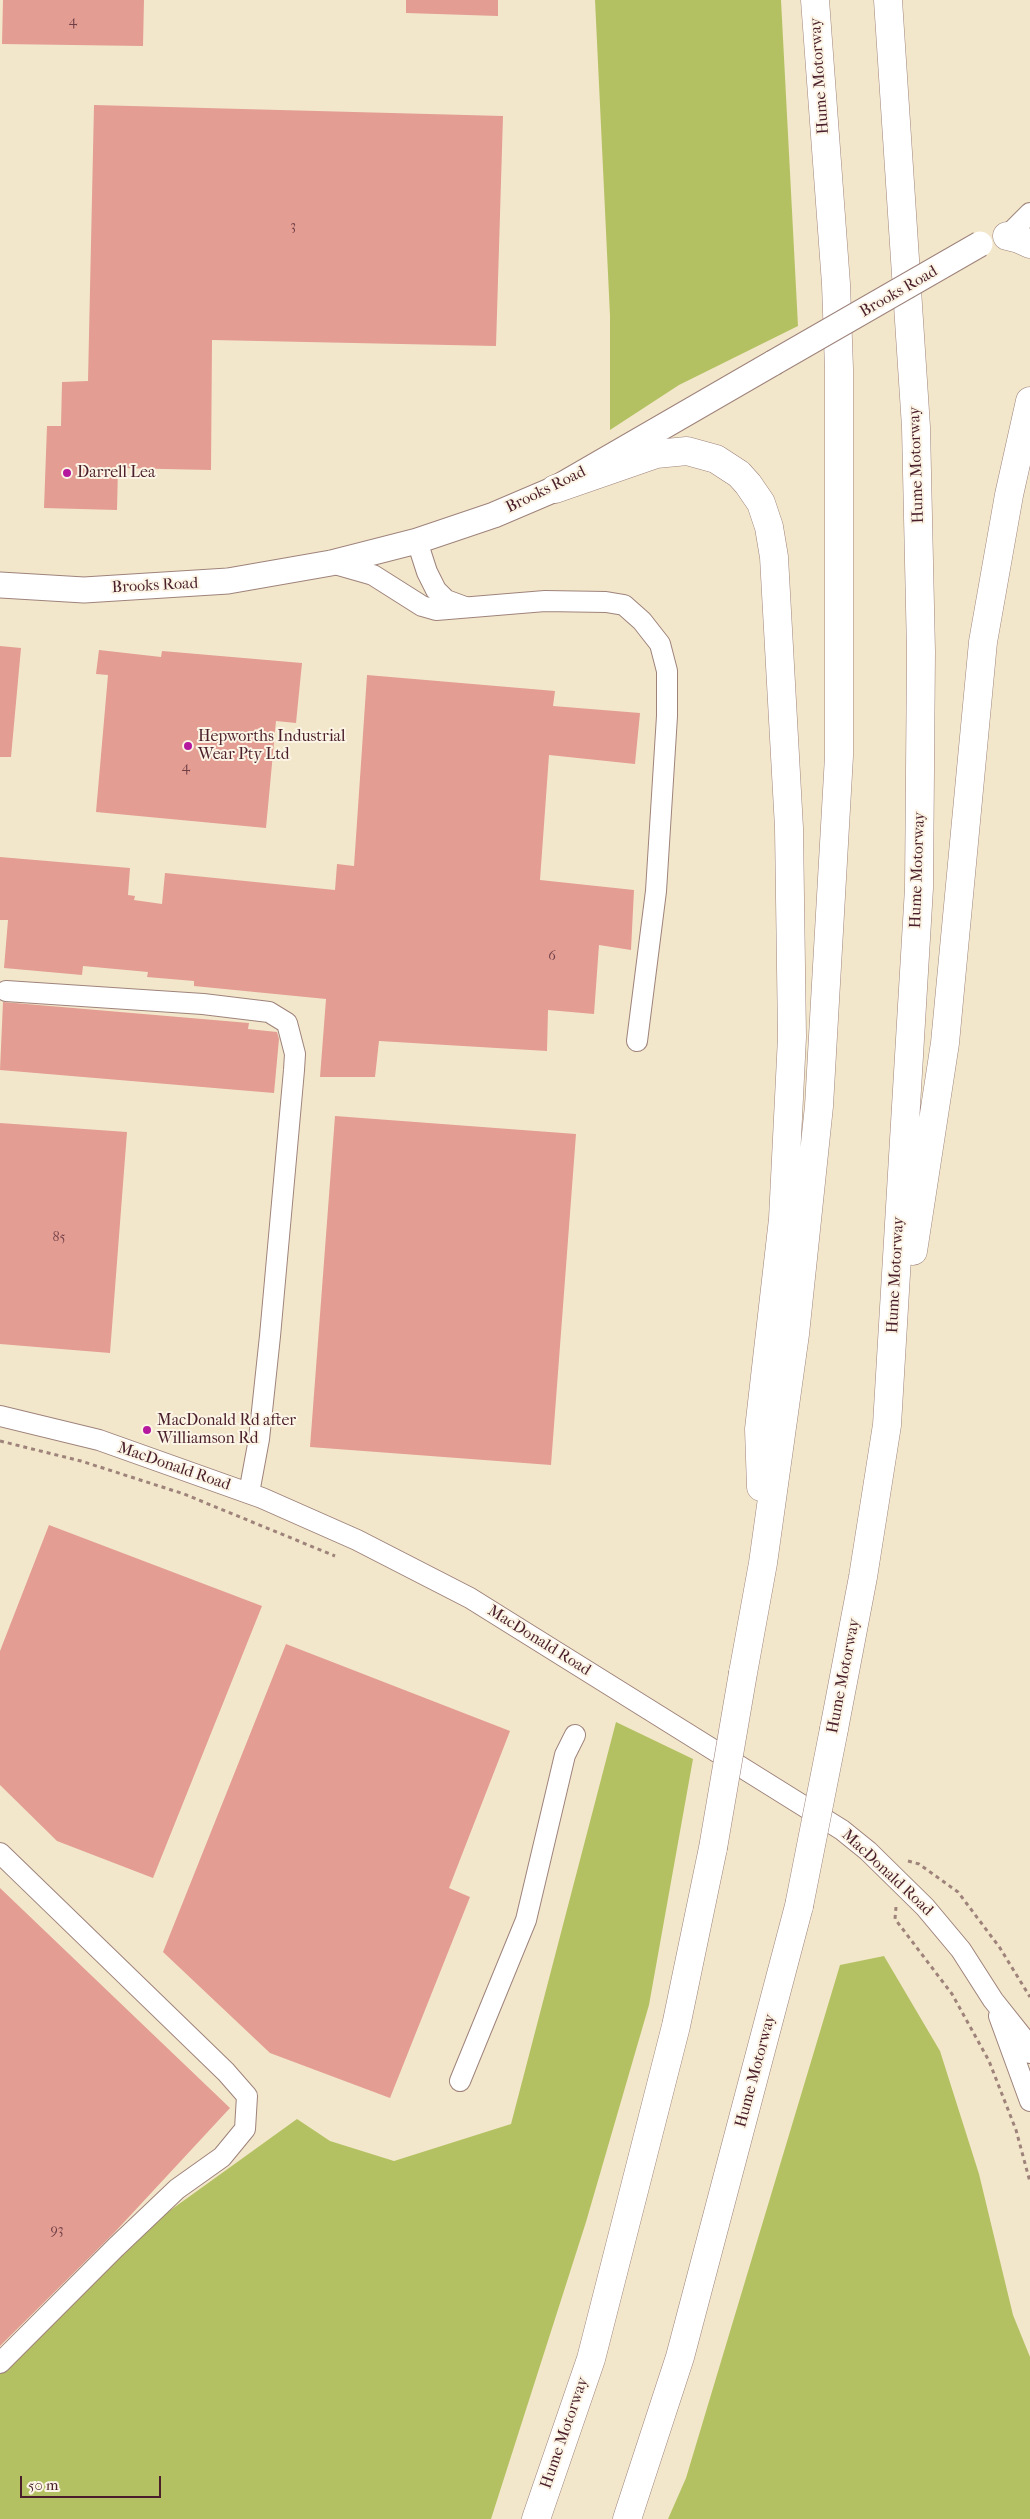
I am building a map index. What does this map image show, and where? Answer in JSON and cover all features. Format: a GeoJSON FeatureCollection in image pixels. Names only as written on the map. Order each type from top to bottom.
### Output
{"type":"FeatureCollection","features":[{"type":"Feature","properties":{"kind":"highway","name":"Hume Motorway"},"geometry":{"type":"LineString","coordinates":[[536,2519],[591,2359],[676,2026],[713,1848],[763,1563],[795,1334],[819,1106],[839,756],[839,369],[836,284],[815,0]]}},
{"type":"Feature","properties":{"kind":"highway","name":"Hume Motorway"},"geometry":{"type":"LineString","coordinates":[[627,2519],[680,2357],[799,1906],[863,1577],[887,1425],[919,888],[921,652],[916,427],[888,0]]}},
{"type":"Feature","properties":{"kind":"highway"},"geometry":{"type":"LineString","coordinates":[[887,1425],[945,1043],[983,642],[1010,486],[1030,401]]}},
{"type":"Feature","properties":{"kind":"highway"},"geometry":{"type":"LineString","coordinates":[[555,489],[656,454],[678,451],[703,454],[727,466],[748,484],[761,503],[772,541],[789,828],[792,1037],[783,1219],[759,1429],[763,1563]]}},
{"type":"Feature","properties":{"kind":"main road","name":"Brooks Road"},"geometry":{"type":"LineString","coordinates":[[0,585],[84,590],[171,586],[260,576],[331,563],[417,541],[494,515],[555,489],[980,244],[1019,240]]}},
{"type":"Feature","properties":{"kind":"street","name":"Brooks Road"},"geometry":{"type":"LineString","coordinates":[[1019,240],[1030,213]]}},
{"type":"Feature","properties":{"kind":"street"},"geometry":{"type":"LineString","coordinates":[[417,541],[427,572],[441,596],[452,603],[472,607]]}},
{"type":"Feature","properties":{"kind":"street"},"geometry":{"type":"LineString","coordinates":[[331,563],[354,568],[382,579],[429,608],[444,610],[545,601],[606,602],[624,605],[642,621],[660,644],[667,671],[666,726],[656,891],[637,1041]]}},
{"type":"Feature","properties":{"kind":"street"},"geometry":{"type":"LineString","coordinates":[[6,991],[203,1004],[268,1012],[287,1023],[294,1048],[294,1070],[266,1373],[249,1493]]}},
{"type":"Feature","properties":{"kind":"street","name":"MacDonald Road"},"geometry":{"type":"LineString","coordinates":[[0,1416],[99,1440],[249,1493],[357,1540],[470,1598],[842,1830],[868,1851],[925,1907],[961,1950],[993,2000],[1024,2039],[1030,2053]]}},
{"type":"Feature","properties":{"kind":"street"},"geometry":{"type":"LineString","coordinates":[[460,2081],[526,1920],[565,1755],[575,1735]]}},
{"type":"Feature","properties":{"kind":"street"},"geometry":{"type":"LineString","coordinates":[[0,1853],[226,2072],[247,2096],[245,2129],[222,2157],[177,2189],[114,2248],[0,2363]]}},
{"type":"Feature","properties":{"kind":"street","name":"MacDonald Road"},"geometry":{"type":"LineString","coordinates":[[993,2000],[1030,2101]]}},
{"type":"Feature","properties":{"kind":"path"},"geometry":{"type":"LineString","coordinates":[[0,1441],[80,1461],[184,1494],[335,1556]]}},
{"type":"Feature","properties":{"kind":"path"},"geometry":{"type":"LineString","coordinates":[[958,1892],[1000,1948],[1030,1997]]}},
{"type":"Feature","properties":{"kind":"path"},"geometry":{"type":"LineString","coordinates":[[917,1946],[952,1994],[989,2061],[1016,2130],[1030,2182]]}},
{"type":"Feature","properties":{"kind":"green space"},"geometry":{"type":"Polygon","coordinates":[[[595,0],[781,0],[798,326],[679,385],[610,430],[610,316],[595,0]]]}},
{"type":"Feature","properties":{"kind":"green space"},"geometry":{"type":"Polygon","coordinates":[[[616,1722],[693,1759],[649,2005],[586,2222],[491,2519],[0,2519],[0,2370],[129,2240],[297,2119],[330,2141],[394,2161],[511,2124],[616,1722]]]}},
{"type":"Feature","properties":{"kind":"green space"},"geometry":{"type":"Polygon","coordinates":[[[884,1956],[940,2051],[979,2174],[1013,2315],[1030,2357],[1030,2519],[668,2519],[686,2478],[840,1965],[884,1956]]]}},
{"type":"Feature","properties":{"kind":"building"},"geometry":{"type":"Polygon","coordinates":[[[3,0],[144,0],[143,46],[2,44],[3,0]]]}},
{"type":"Feature","properties":{"kind":"building"},"geometry":{"type":"Polygon","coordinates":[[[406,0],[498,0],[498,16],[406,13],[406,0]]]}},
{"type":"Feature","properties":{"kind":"building"},"geometry":{"type":"Polygon","coordinates":[[[94,105],[503,116],[496,346],[212,340],[211,470],[118,468],[117,510],[44,508],[47,426],[61,426],[62,382],[88,381],[94,105]]]}},
{"type":"Feature","properties":{"kind":"building"},"geometry":{"type":"Polygon","coordinates":[[[0,646],[21,648],[11,757],[0,757],[0,646]]]}},
{"type":"Feature","properties":{"kind":"building"},"geometry":{"type":"Polygon","coordinates":[[[99,650],[161,657],[162,651],[302,663],[296,723],[276,721],[266,828],[96,812],[108,675],[96,674],[99,650]]]}},
{"type":"Feature","properties":{"kind":"building"},"geometry":{"type":"Polygon","coordinates":[[[367,675],[555,691],[553,706],[640,713],[635,764],[549,755],[540,880],[634,890],[631,950],[599,945],[594,1014],[548,1010],[547,1051],[379,1041],[375,1077],[320,1077],[326,999],[194,986],[194,981],[147,977],[148,972],[83,966],[82,975],[4,968],[8,920],[0,920],[0,857],[130,868],[128,895],[135,896],[134,900],[162,904],[165,873],[335,890],[337,864],[354,866],[367,675]]]}},
{"type":"Feature","properties":{"kind":"building"},"geometry":{"type":"Polygon","coordinates":[[[3,1002],[249,1023],[248,1029],[277,1032],[279,1039],[274,1093],[0,1070],[3,1002]]]}},
{"type":"Feature","properties":{"kind":"building"},"geometry":{"type":"Polygon","coordinates":[[[335,1116],[576,1134],[551,1465],[310,1447],[335,1116]]]}},
{"type":"Feature","properties":{"kind":"building"},"geometry":{"type":"Polygon","coordinates":[[[0,1123],[127,1132],[110,1353],[0,1344],[0,1123]]]}},
{"type":"Feature","properties":{"kind":"building"},"geometry":{"type":"Polygon","coordinates":[[[49,1525],[262,1606],[153,1878],[57,1841],[0,1785],[0,1651],[49,1525]]]}},
{"type":"Feature","properties":{"kind":"building"},"geometry":{"type":"Polygon","coordinates":[[[286,1644],[510,1731],[449,1888],[470,1897],[390,2098],[270,2053],[163,1952],[286,1644]]]}},
{"type":"Feature","properties":{"kind":"building"},"geometry":{"type":"Polygon","coordinates":[[[0,1888],[230,2108],[114,2233],[0,2346],[0,1888]]]}},
{"type":"Feature","properties":{"kind":"place","name":"Darrell Lea"},"geometry":{"type":"Point","coordinates":[67,473]}},
{"type":"Feature","properties":{"kind":"place","name":"Hepworths Industrial Wear Pty Ltd"},"geometry":{"type":"Point","coordinates":[188,746]}},
{"type":"Feature","properties":{"kind":"place","name":"MacDonald Rd after Williamson Rd"},"geometry":{"type":"Point","coordinates":[147,1430]}}]}
